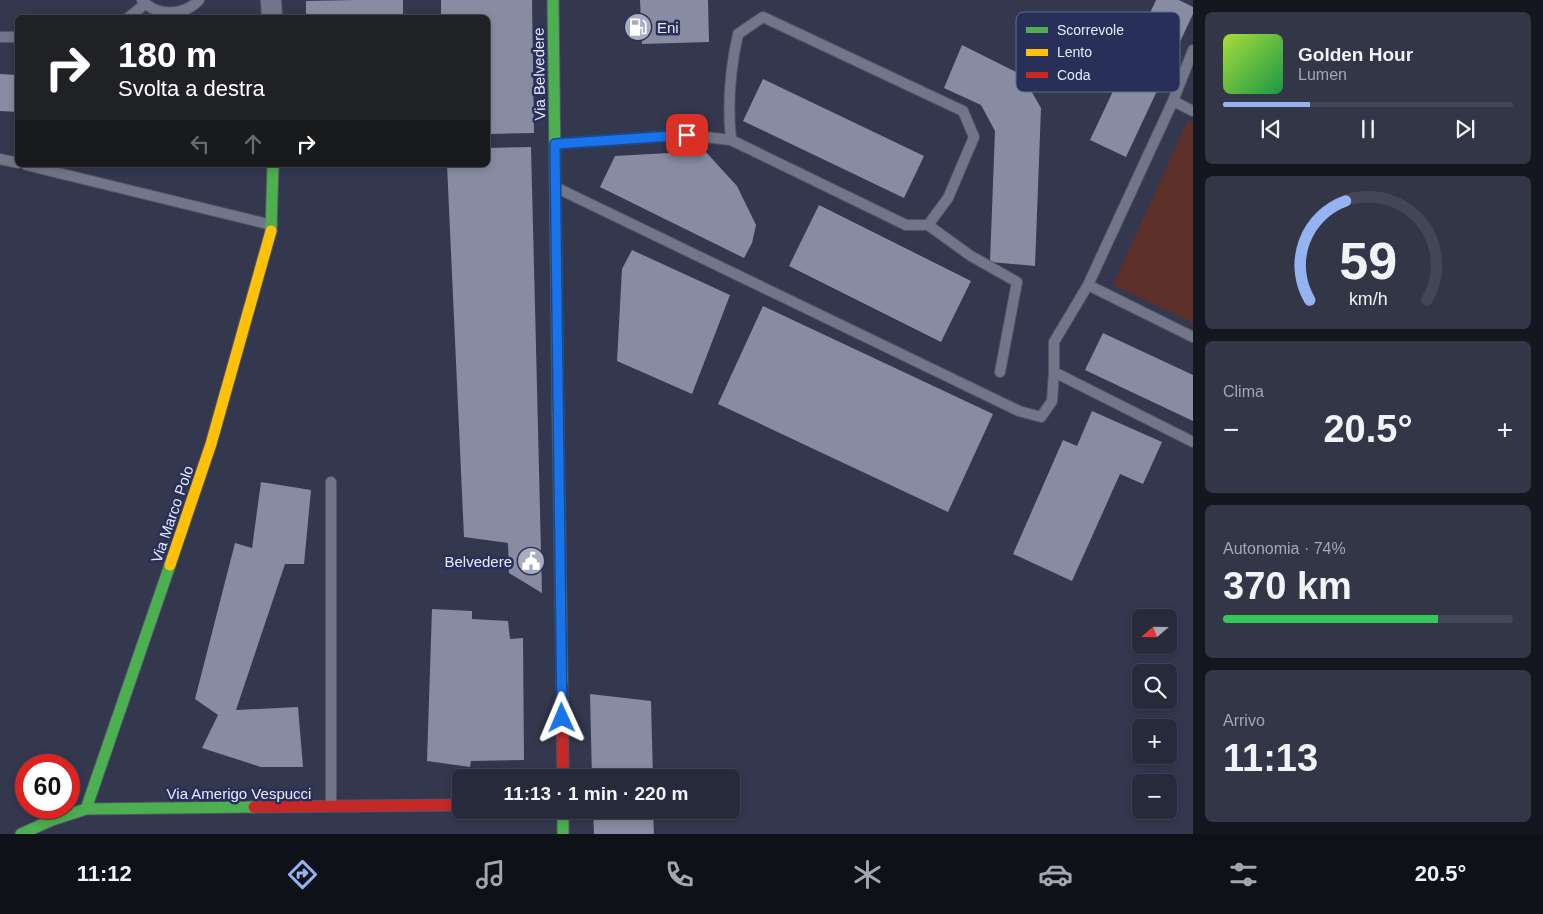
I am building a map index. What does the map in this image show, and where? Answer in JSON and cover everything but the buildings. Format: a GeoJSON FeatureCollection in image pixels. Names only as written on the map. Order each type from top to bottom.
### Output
{"type":"FeatureCollection","features":[{"type":"Feature","properties":{"kind":"street","name":"Via Belvedere"},"geometry":{"type":"LineString","coordinates":[[553,0],[563,769]]}},
{"type":"Feature","properties":{"kind":"street","name":"Via Marco Polo"},"geometry":{"type":"LineString","coordinates":[[86,809],[211,444],[274,225],[273,167]]}},
{"type":"Feature","properties":{"kind":"street","name":"Via Amerigo Vespucci"},"geometry":{"type":"LineString","coordinates":[[21,834],[52,820],[86,809],[452,805]]}},
{"type":"Feature","properties":{"kind":"street"},"geometry":{"type":"LineString","coordinates":[[563,819],[563,834]]}},
{"type":"Feature","properties":{"kind":"lane"},"geometry":{"type":"LineString","coordinates":[[131,15],[144,2],[158,11],[170,13],[184,10],[199,0]]}},
{"type":"Feature","properties":{"kind":"lane"},"geometry":{"type":"LineString","coordinates":[[731,140],[727,109],[730,68],[738,34],[763,17],[963,111],[974,137],[948,198],[928,225]]}},
{"type":"Feature","properties":{"kind":"lane"},"geometry":{"type":"LineString","coordinates":[[0,37],[15,37]]}},
{"type":"Feature","properties":{"kind":"lane"},"geometry":{"type":"LineString","coordinates":[[1180,83],[1193,50]]}},
{"type":"Feature","properties":{"kind":"lane"},"geometry":{"type":"LineString","coordinates":[[556,188],[1019,410],[1041,417],[1052,401],[1054,342],[1088,285],[1177,92]]}},
{"type":"Feature","properties":{"kind":"lane"},"geometry":{"type":"LineString","coordinates":[[1173,101],[1193,111]]}},
{"type":"Feature","properties":{"kind":"lane"},"geometry":{"type":"LineString","coordinates":[[555,144],[687,135],[731,140],[906,225],[928,225],[971,256],[1017,282],[1000,372]]}},
{"type":"Feature","properties":{"kind":"lane"},"geometry":{"type":"LineString","coordinates":[[0,159],[15,162]]}},
{"type":"Feature","properties":{"kind":"lane"},"geometry":{"type":"LineString","coordinates":[[34,167],[274,225]]}},
{"type":"Feature","properties":{"kind":"lane"},"geometry":{"type":"LineString","coordinates":[[1088,285],[1193,337]]}},
{"type":"Feature","properties":{"kind":"lane"},"geometry":{"type":"LineString","coordinates":[[1054,372],[1193,442]]}},
{"type":"Feature","properties":{"kind":"lane"},"geometry":{"type":"LineString","coordinates":[[331,482],[331,807]]}},
{"type":"Feature","properties":{"kind":"shaded area"},"geometry":{"type":"Polygon","coordinates":[[[1188,120],[1193,123],[1193,323],[1113,285],[1188,120]]]}},
{"type":"Feature","properties":{"kind":"traffic: fast"},"geometry":{"type":"LineString","coordinates":[[553,0],[558,413]]}},
{"type":"Feature","properties":{"kind":"traffic: fast"},"geometry":{"type":"LineString","coordinates":[[271,231],[273,167]]}},
{"type":"Feature","properties":{"kind":"traffic: fast"},"geometry":{"type":"LineString","coordinates":[[86,809],[170,565]]}},
{"type":"Feature","properties":{"kind":"traffic: fast"},"geometry":{"type":"LineString","coordinates":[[21,834],[52,820],[86,809],[254,807]]}},
{"type":"Feature","properties":{"kind":"traffic: fast"},"geometry":{"type":"LineString","coordinates":[[563,819],[563,834]]}},
{"type":"Feature","properties":{"kind":"traffic: slow"},"geometry":{"type":"LineString","coordinates":[[170,565],[211,444],[271,231]]}},
{"type":"Feature","properties":{"kind":"traffic: slow"},"geometry":{"type":"LineString","coordinates":[[558,413],[562,682]]}},
{"type":"Feature","properties":{"kind":"traffic: jam"},"geometry":{"type":"LineString","coordinates":[[562,682],[563,769]]}},
{"type":"Feature","properties":{"kind":"traffic: jam"},"geometry":{"type":"LineString","coordinates":[[254,807],[452,805]]}},
{"type":"Feature","properties":{"kind":"place","name":"Eni"},"geometry":{"type":"Point","coordinates":[638,27]}},
{"type":"Feature","properties":{"kind":"place","name":"Belvedere"},"geometry":{"type":"Point","coordinates":[531,561]}},
{"type":"Feature","properties":{"kind":"route"},"geometry":{"type":"LineString","coordinates":[[562,718],[555,144],[687,135]]}}]}
